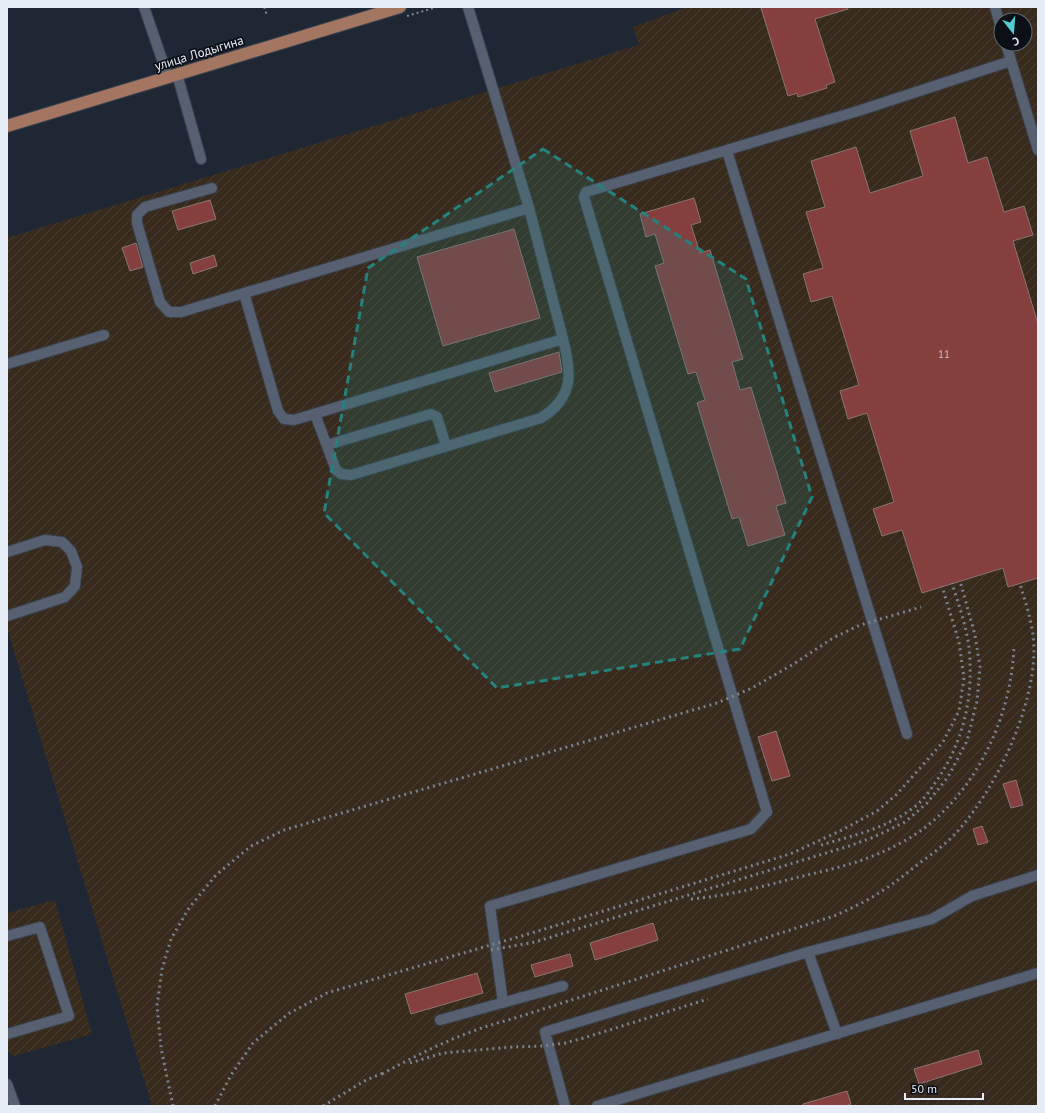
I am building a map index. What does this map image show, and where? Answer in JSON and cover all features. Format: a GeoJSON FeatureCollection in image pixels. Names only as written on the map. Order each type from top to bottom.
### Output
{"type":"FeatureCollection","features":[{"type":"Feature","properties":{"kind":"main road","name":"улица Лодыгина"},"geometry":{"type":"LineString","coordinates":[[7,126],[400,7]]}},
{"type":"Feature","properties":{"kind":"street"},"geometry":{"type":"LineString","coordinates":[[315,414],[336,470],[341,474],[351,475],[541,418],[553,410],[564,395],[570,375],[569,361],[529,208],[468,7]]}},
{"type":"Feature","properties":{"kind":"street"},"geometry":{"type":"LineString","coordinates":[[145,9],[153,32],[172,75],[201,159]]}},
{"type":"Feature","properties":{"kind":"street"},"geometry":{"type":"LineString","coordinates":[[1008,52],[1038,150]]}},
{"type":"Feature","properties":{"kind":"street"},"geometry":{"type":"LineString","coordinates":[[503,1003],[490,906],[751,829],[767,812],[584,197],[586,192],[865,109],[1011,61]]}},
{"type":"Feature","properties":{"kind":"street"},"geometry":{"type":"LineString","coordinates":[[727,151],[907,734]]}},
{"type":"Feature","properties":{"kind":"street"},"geometry":{"type":"LineString","coordinates":[[212,188],[145,207],[137,215],[137,223],[160,302],[169,312],[181,312],[529,208]]}},
{"type":"Feature","properties":{"kind":"street"},"geometry":{"type":"LineString","coordinates":[[244,293],[278,410],[284,418],[294,420],[563,340]]}},
{"type":"Feature","properties":{"kind":"street"},"geometry":{"type":"LineString","coordinates":[[7,364],[104,335]]}},
{"type":"Feature","properties":{"kind":"street"},"geometry":{"type":"LineString","coordinates":[[327,445],[431,414],[437,417],[446,446]]}},
{"type":"Feature","properties":{"kind":"street"},"geometry":{"type":"LineString","coordinates":[[7,552],[45,540],[62,542],[71,551],[77,567],[75,586],[65,597],[7,616]]}},
{"type":"Feature","properties":{"kind":"street"},"geometry":{"type":"LineString","coordinates":[[565,1106],[545,1032],[808,952],[932,919],[972,896],[1038,875]]}},
{"type":"Feature","properties":{"kind":"street"},"geometry":{"type":"LineString","coordinates":[[7,936],[40,927],[69,1016],[7,1034]]}},
{"type":"Feature","properties":{"kind":"street"},"geometry":{"type":"LineString","coordinates":[[808,952],[837,1034]]}},
{"type":"Feature","properties":{"kind":"street"},"geometry":{"type":"LineString","coordinates":[[597,1106],[1038,973]]}},
{"type":"Feature","properties":{"kind":"street"},"geometry":{"type":"LineString","coordinates":[[440,1020],[563,986]]}},
{"type":"Feature","properties":{"kind":"street"},"geometry":{"type":"LineString","coordinates":[[7,1084],[15,1106]]}},
{"type":"Feature","properties":{"kind":"path"},"geometry":{"type":"LineString","coordinates":[[264,7],[267,15]]}},
{"type":"Feature","properties":{"kind":"highlighted area"},"geometry":{"type":"Polygon","coordinates":[[[543,149],[746,279],[812,497],[740,649],[497,688],[324,513],[368,268],[543,149]]]}},
{"type":"Feature","properties":{"kind":"shaded area"},"geometry":{"type":"Polygon","coordinates":[[[687,7],[1038,7],[1038,1106],[152,1106],[7,628],[7,238],[639,45],[633,27],[687,7]]]}},
{"type":"Feature","properties":{"kind":"shaded area"},"geometry":{"type":"Polygon","coordinates":[[[55,900],[92,1034],[14,1056],[7,1051],[7,913],[55,900]]]}},
{"type":"Feature","properties":{"kind":"building"},"geometry":{"type":"Polygon","coordinates":[[[848,7],[848,9],[815,19],[835,82],[826,85],[827,88],[798,97],[797,93],[788,96],[761,8],[848,7]]]}},
{"type":"Feature","properties":{"kind":"building"},"geometry":{"type":"Polygon","coordinates":[[[955,117],[968,163],[987,157],[1004,212],[1024,206],[1033,235],[1013,241],[1038,324],[1038,578],[1008,587],[1003,568],[922,593],[902,530],[882,536],[873,509],[894,502],[867,413],[848,419],[840,391],[859,385],[832,296],[811,302],[803,274],[823,268],[806,212],[825,207],[811,161],[856,147],[870,193],[923,176],[910,131],[955,117]]]}},
{"type":"Feature","properties":{"kind":"building"},"geometry":{"type":"Polygon","coordinates":[[[694,198],[701,222],[691,225],[700,253],[710,250],[743,359],[732,362],[740,390],[751,387],[786,503],[776,506],[785,535],[748,546],[739,517],[732,519],[697,403],[705,400],[696,372],[688,374],[655,266],[664,263],[655,234],[646,237],[640,214],[694,198]]]}},
{"type":"Feature","properties":{"kind":"building"},"geometry":{"type":"Polygon","coordinates":[[[210,200],[216,219],[178,230],[172,211],[210,200]]]}},
{"type":"Feature","properties":{"kind":"building"},"geometry":{"type":"Polygon","coordinates":[[[514,229],[540,318],[443,346],[417,257],[514,229]]]}},
{"type":"Feature","properties":{"kind":"building"},"geometry":{"type":"Polygon","coordinates":[[[136,243],[143,267],[130,271],[122,248],[136,243]]]}},
{"type":"Feature","properties":{"kind":"building"},"geometry":{"type":"Polygon","coordinates":[[[214,255],[217,266],[193,274],[190,263],[214,255]]]}},
{"type":"Feature","properties":{"kind":"building"},"geometry":{"type":"Polygon","coordinates":[[[559,352],[562,372],[495,392],[489,373],[559,352]]]}},
{"type":"Feature","properties":{"kind":"building"},"geometry":{"type":"Polygon","coordinates":[[[776,731],[790,776],[772,781],[758,737],[776,731]]]}},
{"type":"Feature","properties":{"kind":"building"},"geometry":{"type":"Polygon","coordinates":[[[1016,780],[1023,805],[1011,808],[1003,784],[1016,780]]]}},
{"type":"Feature","properties":{"kind":"building"},"geometry":{"type":"Polygon","coordinates":[[[982,826],[988,842],[978,845],[973,829],[982,826]]]}},
{"type":"Feature","properties":{"kind":"building"},"geometry":{"type":"Polygon","coordinates":[[[653,923],[658,940],[595,960],[590,943],[653,923]]]}},
{"type":"Feature","properties":{"kind":"building"},"geometry":{"type":"Polygon","coordinates":[[[570,954],[573,966],[535,977],[531,965],[570,954]]]}},
{"type":"Feature","properties":{"kind":"building"},"geometry":{"type":"Polygon","coordinates":[[[477,973],[483,993],[411,1014],[405,994],[477,973]]]}},
{"type":"Feature","properties":{"kind":"building"},"geometry":{"type":"Polygon","coordinates":[[[978,1050],[982,1064],[919,1084],[914,1069],[978,1050]]]}},
{"type":"Feature","properties":{"kind":"building"},"geometry":{"type":"Polygon","coordinates":[[[847,1091],[851,1104],[845,1106],[803,1106],[803,1104],[847,1091]]]}},
{"type":"Feature","properties":{"kind":"railway"},"geometry":{"type":"LineString","coordinates":[[491,950],[535,942],[849,846],[874,837],[905,822],[927,803],[948,777],[967,741],[977,701],[980,667],[975,635],[960,581]]}},
{"type":"Feature","properties":{"kind":"railway"},"geometry":{"type":"LineString","coordinates":[[821,845],[857,835],[881,826],[903,815],[922,800],[944,770],[958,741],[963,726],[969,695],[970,679],[970,653],[961,613],[952,583]]}},
{"type":"Feature","properties":{"kind":"railway"},"geometry":{"type":"LineString","coordinates":[[382,1074],[413,1057],[478,1029],[834,916],[876,895],[935,852],[956,833],[971,815],[985,794],[1010,747],[1020,722],[1032,672],[1034,649],[1031,624],[1020,584]]}},
{"type":"Feature","properties":{"kind":"railway"},"geometry":{"type":"LineString","coordinates":[[215,1106],[231,1075],[253,1043],[288,1014],[327,993],[535,932],[790,854],[840,831],[877,811],[896,795],[943,742],[959,711],[964,678],[959,642],[942,586]]}},
{"type":"Feature","properties":{"kind":"railway"},"geometry":{"type":"LineString","coordinates":[[173,1106],[161,1048],[157,1006],[162,969],[171,939],[189,908],[216,875],[251,846],[284,830],[717,703],[752,688],[792,665],[833,638],[860,625],[921,607]]}},
{"type":"Feature","properties":{"kind":"railway"},"geometry":{"type":"LineString","coordinates":[[691,899],[744,891],[849,864],[870,857],[892,847],[910,838],[927,826],[946,809],[963,789],[990,745],[1000,721],[1007,696],[1012,671],[1014,646]]}},
{"type":"Feature","properties":{"kind":"railway"},"geometry":{"type":"LineString","coordinates":[[410,1063],[443,1053],[565,1043],[708,999]]}},
{"type":"Feature","properties":{"kind":"railway"},"geometry":{"type":"LineString","coordinates":[[323,1106],[366,1080],[386,1072]]}}]}
